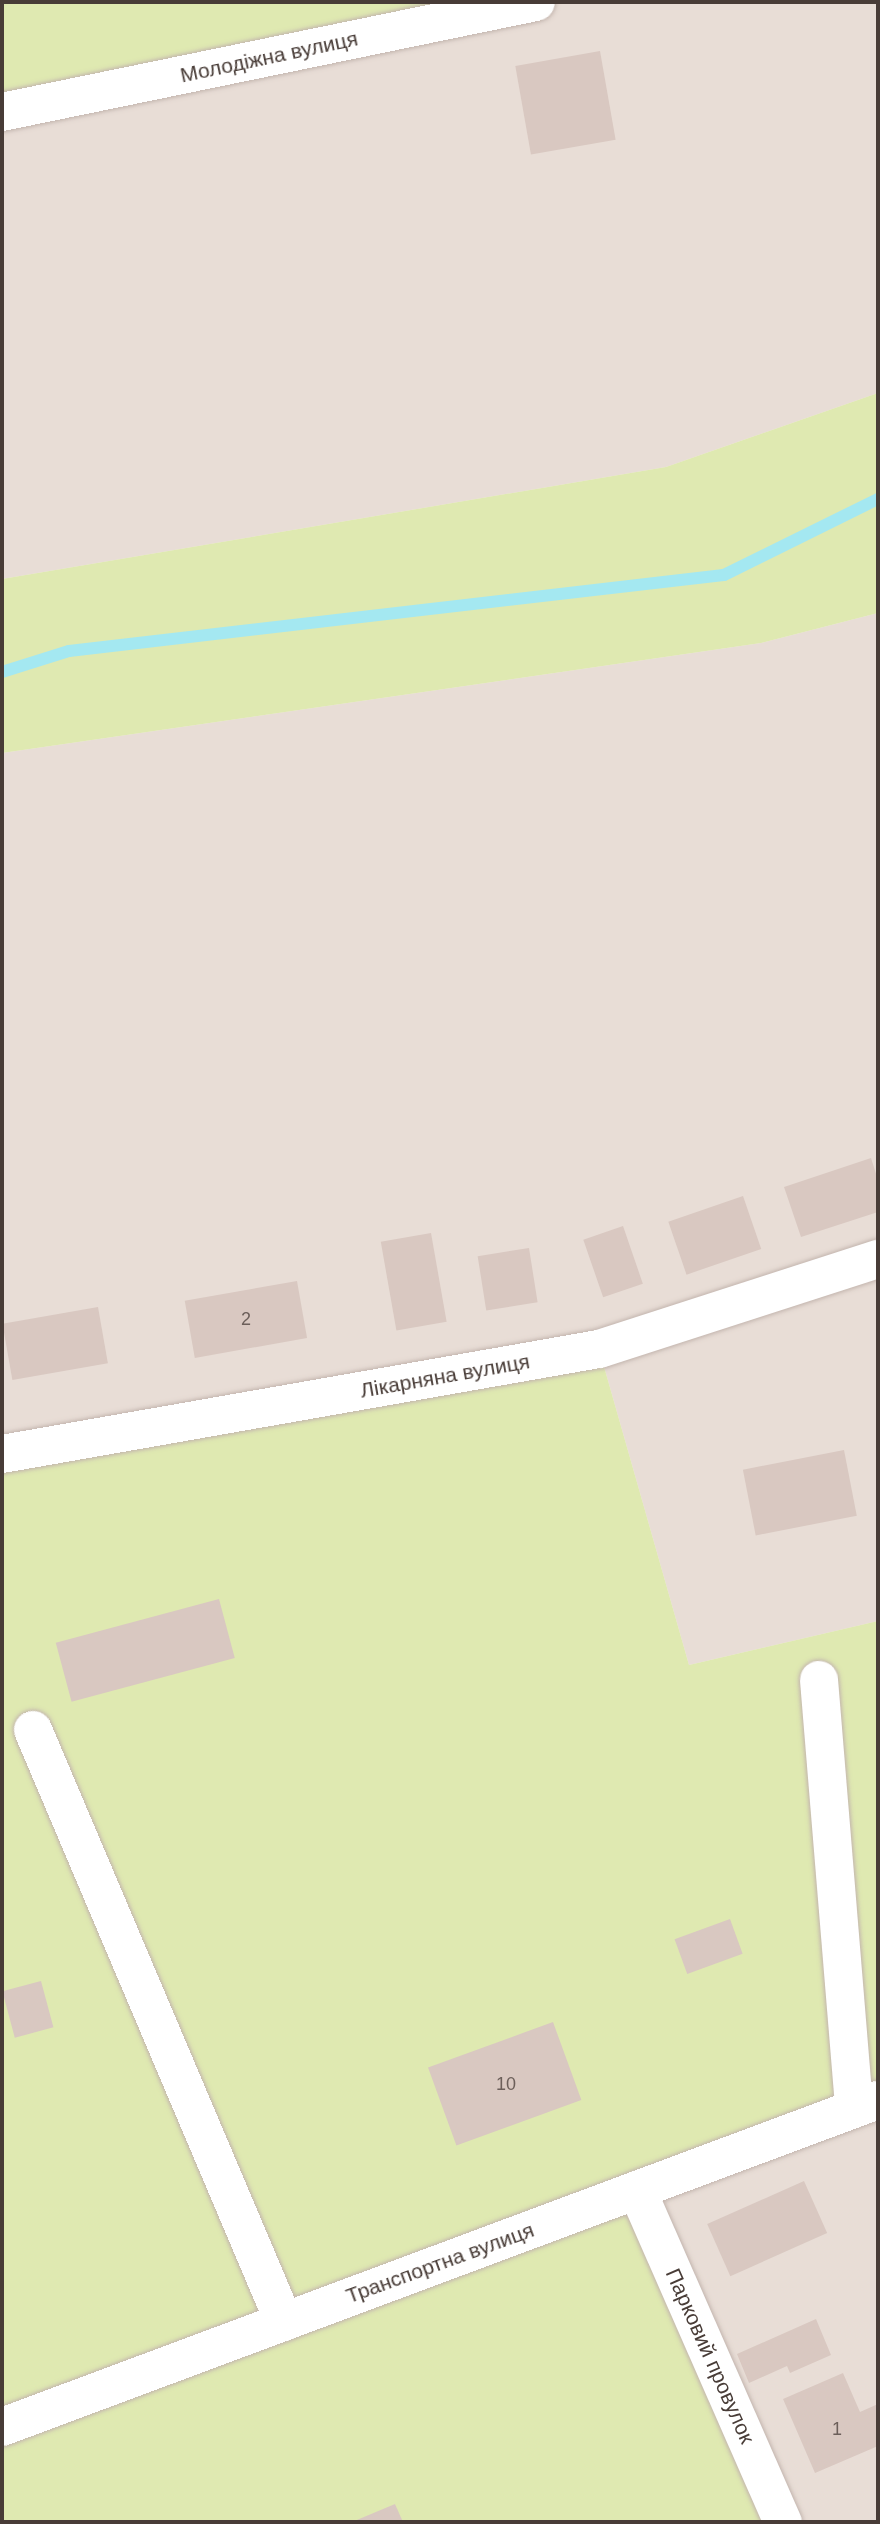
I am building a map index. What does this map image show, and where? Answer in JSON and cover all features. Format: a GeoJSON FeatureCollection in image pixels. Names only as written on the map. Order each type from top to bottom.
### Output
{"type":"FeatureCollection","features":[{"type":"Feature","properties":{"kind":"street","name":"Молодіжна вулиця"},"geometry":{"type":"LineString","coordinates":[[2,112],[536,2]]}},
{"type":"Feature","properties":{"kind":"street","name":"Лікарняна вулиця"},"geometry":{"type":"LineString","coordinates":[[2,1454],[599,1349],[878,1259]]}},
{"type":"Feature","properties":{"kind":"street"},"geometry":{"type":"LineString","coordinates":[[819,1679],[866,2104]]}},
{"type":"Feature","properties":{"kind":"street"},"geometry":{"type":"LineString","coordinates":[[33,1730],[284,2322]]}},
{"type":"Feature","properties":{"kind":"street","name":"Транспортна вулиця"},"geometry":{"type":"LineString","coordinates":[[2,2427],[866,2104]]}},
{"type":"Feature","properties":{"kind":"street","name":"Парковий провулок"},"geometry":{"type":"LineString","coordinates":[[637,2190],[783,2522]]}},
{"type":"Feature","properties":{"kind":"shaded area"},"geometry":{"type":"Polygon","coordinates":[[[536,2],[878,2],[878,393],[666,467],[2,579],[2,112],[536,2]]]}},
{"type":"Feature","properties":{"kind":"shaded area"},"geometry":{"type":"Polygon","coordinates":[[[878,613],[878,1621],[689,1665],[599,1349],[2,1454],[2,753],[761,643],[878,613]]]}},
{"type":"Feature","properties":{"kind":"shaded area"},"geometry":{"type":"Polygon","coordinates":[[[878,2100],[878,2522],[783,2522],[637,2190],[878,2100]]]}},
{"type":"Feature","properties":{"kind":"green space"},"geometry":{"type":"Polygon","coordinates":[[[2,2],[536,2],[2,112],[2,2]]]}},
{"type":"Feature","properties":{"kind":"green space"},"geometry":{"type":"Polygon","coordinates":[[[878,393],[878,613],[761,643],[2,753],[2,579],[666,467],[878,393]]]}},
{"type":"Feature","properties":{"kind":"green space"},"geometry":{"type":"Polygon","coordinates":[[[599,1349],[689,1665],[878,1621],[878,2100],[637,2190],[783,2522],[2,2522],[2,1454],[599,1349]]]}},
{"type":"Feature","properties":{"kind":"building"},"geometry":{"type":"Polygon","coordinates":[[[600,51],[616,140],[531,155],[515,66],[600,51]]]}},
{"type":"Feature","properties":{"kind":"building"},"geometry":{"type":"Polygon","coordinates":[[[871,1158],[878,1180],[878,1212],[801,1237],[784,1187],[871,1158]]]}},
{"type":"Feature","properties":{"kind":"building"},"geometry":{"type":"Polygon","coordinates":[[[743,1196],[761,1249],[687,1275],[668,1222],[743,1196]]]}},
{"type":"Feature","properties":{"kind":"building"},"geometry":{"type":"Polygon","coordinates":[[[623,1226],[643,1284],[603,1297],[583,1240],[623,1226]]]}},
{"type":"Feature","properties":{"kind":"building"},"geometry":{"type":"Polygon","coordinates":[[[431,1233],[447,1322],[396,1330],[381,1242],[431,1233]]]}},
{"type":"Feature","properties":{"kind":"building"},"geometry":{"type":"Polygon","coordinates":[[[529,1248],[538,1302],[486,1310],[478,1256],[529,1248]]]}},
{"type":"Feature","properties":{"kind":"building"},"geometry":{"type":"Polygon","coordinates":[[[297,1281],[307,1338],[195,1358],[185,1301],[297,1281]]]}},
{"type":"Feature","properties":{"kind":"building"},"geometry":{"type":"Polygon","coordinates":[[[98,1307],[108,1363],[12,1380],[2,1324],[98,1307]]]}},
{"type":"Feature","properties":{"kind":"building"},"geometry":{"type":"Polygon","coordinates":[[[844,1450],[857,1516],[756,1535],[743,1470],[844,1450]]]}},
{"type":"Feature","properties":{"kind":"building"},"geometry":{"type":"Polygon","coordinates":[[[219,1599],[235,1658],[72,1702],[56,1643],[219,1599]]]}},
{"type":"Feature","properties":{"kind":"building"},"geometry":{"type":"Polygon","coordinates":[[[730,1919],[743,1954],[687,1974],[675,1939],[730,1919]]]}},
{"type":"Feature","properties":{"kind":"building"},"geometry":{"type":"Polygon","coordinates":[[[41,1981],[53,2027],[15,2038],[2,1991],[41,1981]]]}},
{"type":"Feature","properties":{"kind":"building"},"geometry":{"type":"Polygon","coordinates":[[[553,2022],[581,2100],[456,2145],[428,2067],[553,2022]]]}},
{"type":"Feature","properties":{"kind":"building"},"geometry":{"type":"Polygon","coordinates":[[[804,2181],[827,2233],[730,2276],[707,2224],[804,2181]]]}},
{"type":"Feature","properties":{"kind":"building"},"geometry":{"type":"Polygon","coordinates":[[[816,2319],[831,2355],[790,2373],[787,2366],[749,2383],[737,2354],[816,2319]]]}},
{"type":"Feature","properties":{"kind":"building"},"geometry":{"type":"Polygon","coordinates":[[[843,2373],[860,2412],[878,2404],[878,2446],[815,2473],[783,2399],[843,2373]]]}},
{"type":"Feature","properties":{"kind":"building"},"geometry":{"type":"Polygon","coordinates":[[[395,2504],[403,2522],[352,2522],[395,2504]]]}},
{"type":"Feature","properties":{"kind":"waterway"},"geometry":{"type":"LineString","coordinates":[[2,672],[69,651],[724,575],[878,499]]}}]}
